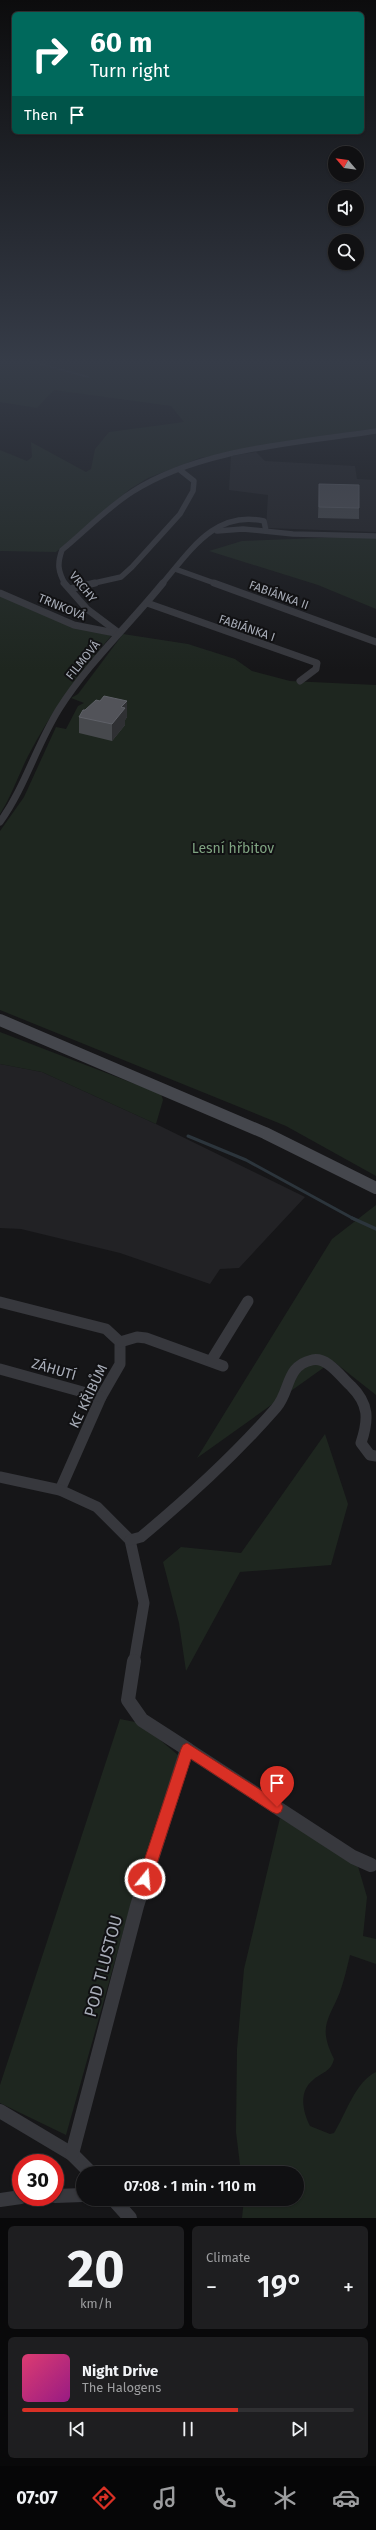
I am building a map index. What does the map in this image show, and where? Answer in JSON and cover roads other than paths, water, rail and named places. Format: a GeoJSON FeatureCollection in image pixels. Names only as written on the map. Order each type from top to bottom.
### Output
{"type":"FeatureCollection","features":[{"type":"Feature","properties":{"kind":"main road"},"geometry":{"type":"LineString","coordinates":[[0,1020],[265,1133],[376,1188]]}},
{"type":"Feature","properties":{"kind":"street","name":"VRCHY"},"geometry":{"type":"LineString","coordinates":[[119,634],[91,614],[70,589],[60,576],[56,565],[58,556],[62,550],[132,492],[154,480],[205,463]]}},
{"type":"Feature","properties":{"kind":"street"},"geometry":{"type":"LineString","coordinates":[[70,589],[121,576],[132,567],[189,502],[194,481],[192,477],[180,470]]}},
{"type":"Feature","properties":{"kind":"street","name":"FILMOVÁ"},"geometry":{"type":"LineString","coordinates":[[0,822],[16,799],[59,710],[119,634],[175,569],[222,524],[242,519],[264,521],[266,531]]}},
{"type":"Feature","properties":{"kind":"street"},"geometry":{"type":"LineString","coordinates":[[212,532],[234,528],[376,536]]}},
{"type":"Feature","properties":{"kind":"street","name":"FABIÁNKA II"},"geometry":{"type":"LineString","coordinates":[[175,569],[376,642]]}},
{"type":"Feature","properties":{"kind":"street","name":"TRNKOVÁ"},"geometry":{"type":"LineString","coordinates":[[0,593],[74,626],[119,634]]}},
{"type":"Feature","properties":{"kind":"street","name":"FABIÁNKA I"},"geometry":{"type":"LineString","coordinates":[[147,603],[317,663],[316,669],[300,681]]}},
{"type":"Feature","properties":{"kind":"street"},"geometry":{"type":"LineString","coordinates":[[211,1361],[248,1301]]}},
{"type":"Feature","properties":{"kind":"street"},"geometry":{"type":"LineString","coordinates":[[0,1302],[106,1329],[120,1342],[137,1337],[146,1338],[223,1366]]}},
{"type":"Feature","properties":{"kind":"street","name":"KE KŘIBŮM"},"geometry":{"type":"LineString","coordinates":[[60,1490],[101,1397],[120,1364],[120,1342]]}},
{"type":"Feature","properties":{"kind":"street"},"geometry":{"type":"LineString","coordinates":[[130,1540],[141,1537],[194,1493],[278,1406],[286,1385],[298,1365],[314,1359],[326,1362],[363,1398],[367,1426],[361,1443],[370,1455],[376,1456]]}},
{"type":"Feature","properties":{"kind":"street","name":"ZÁHUTÍ"},"geometry":{"type":"LineString","coordinates":[[0,1369],[101,1397]]}},
{"type":"Feature","properties":{"kind":"street"},"geometry":{"type":"LineString","coordinates":[[0,1477],[60,1490],[97,1507],[130,1540],[144,1603],[128,1700],[142,1720],[353,1857],[371,1865]]}},
{"type":"Feature","properties":{"kind":"street","name":"POD TLUSTOU"},"geometry":{"type":"LineString","coordinates":[[72,2154],[137,1906],[187,1749]]}},
{"type":"Feature","properties":{"kind":"street"},"geometry":{"type":"LineString","coordinates":[[0,2111],[72,2154],[84,2166]]}},
{"type":"Feature","properties":{"kind":"street"},"geometry":{"type":"LineString","coordinates":[[64,2196],[76,2195]]}},
{"type":"Feature","properties":{"kind":"street"},"geometry":{"type":"LineString","coordinates":[[0,2200],[12,2198]]}},
{"type":"Feature","properties":{"kind":"street"},"geometry":{"type":"LineString","coordinates":[[119,2206],[130,2218]]}},
{"type":"Feature","properties":{"kind":"waterway"},"geometry":{"type":"LineString","coordinates":[[188,1136],[246,1160],[353,1218]]}},
{"type":"Feature","properties":{"kind":"waterway"},"geometry":{"type":"LineString","coordinates":[[353,1218],[376,1229]]}},
{"type":"Feature","properties":{"kind":"park label","name":"Lesní hřbitov"},"geometry":{"type":"Point","coordinates":[233,848]}}]}
